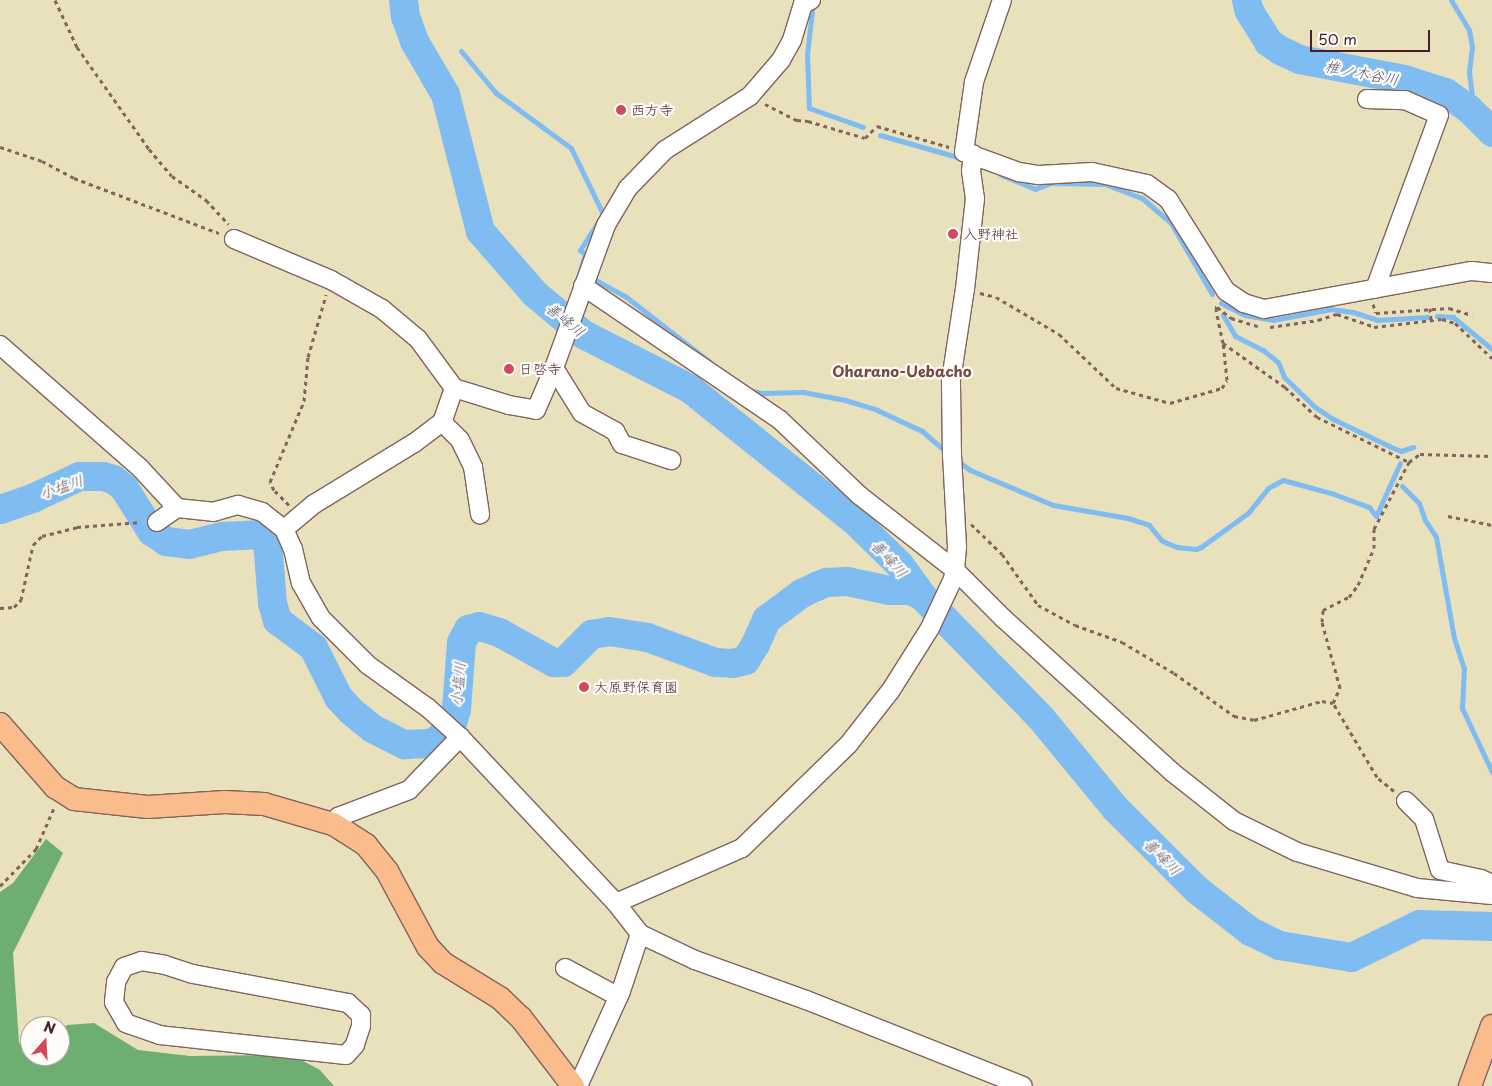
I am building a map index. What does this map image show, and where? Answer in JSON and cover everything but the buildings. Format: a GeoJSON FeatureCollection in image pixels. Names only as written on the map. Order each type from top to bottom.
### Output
{"type":"FeatureCollection","features":[{"type":"Feature","properties":{"kind":"main road"},"geometry":{"type":"LineString","coordinates":[[0,724],[55,786],[74,799],[148,807],[225,802],[264,804],[333,824],[366,846],[387,871],[428,947],[443,963],[500,998],[521,1018],[573,1086]]}},
{"type":"Feature","properties":{"kind":"main road"},"geometry":{"type":"LineString","coordinates":[[1470,1086],[1490,1038]]}},
{"type":"Feature","properties":{"kind":"street"},"geometry":{"type":"LineString","coordinates":[[616,903],[742,848],[848,745],[891,690],[930,628],[954,575],[957,547],[951,380],[965,289],[975,199],[969,153],[974,82],[1002,0]]}},
{"type":"Feature","properties":{"kind":"street"},"geometry":{"type":"LineString","coordinates":[[234,239],[330,280],[382,309],[418,339],[454,388],[509,405],[536,410],[567,334],[581,290],[606,225],[628,188],[664,150],[750,96],[781,60],[792,40],[808,1]]}},
{"type":"Feature","properties":{"kind":"street"},"geometry":{"type":"LineString","coordinates":[[1367,99],[1405,100],[1439,115],[1375,288]]}},
{"type":"Feature","properties":{"kind":"street"},"geometry":{"type":"LineString","coordinates":[[969,153],[1019,172],[1039,175],[1092,172],[1147,184],[1168,199],[1224,287],[1244,303],[1264,309],[1472,271],[1492,273]]}},
{"type":"Feature","properties":{"kind":"street"},"geometry":{"type":"LineString","coordinates":[[581,290],[780,420],[859,495],[1004,618],[1172,772],[1234,821],[1297,852],[1409,885],[1492,895]]}},
{"type":"Feature","properties":{"kind":"street"},"geometry":{"type":"LineString","coordinates":[[0,346],[141,469],[177,508],[214,512],[238,505],[262,512],[284,530],[293,549],[301,583],[321,618],[368,665],[428,708],[453,730],[616,903],[640,934],[695,960],[806,1000],[1023,1086]]}},
{"type":"Feature","properties":{"kind":"street"},"geometry":{"type":"LineString","coordinates":[[554,368],[582,413],[615,431],[622,444],[671,460]]}},
{"type":"Feature","properties":{"kind":"street"},"geometry":{"type":"LineString","coordinates":[[284,530],[300,515],[414,443],[442,422],[454,388]]}},
{"type":"Feature","properties":{"kind":"street"},"geometry":{"type":"LineString","coordinates":[[442,422],[460,440],[473,467],[480,514]]}},
{"type":"Feature","properties":{"kind":"street"},"geometry":{"type":"LineString","coordinates":[[157,522],[177,508]]}},
{"type":"Feature","properties":{"kind":"street"},"geometry":{"type":"LineString","coordinates":[[333,824],[338,817],[409,790],[453,730]]}},
{"type":"Feature","properties":{"kind":"street"},"geometry":{"type":"LineString","coordinates":[[1406,800],[1424,819],[1440,870],[1482,879],[1492,884]]}},
{"type":"Feature","properties":{"kind":"street"},"geometry":{"type":"LineString","coordinates":[[578,1086],[619,997],[640,934]]}},
{"type":"Feature","properties":{"kind":"street"},"geometry":{"type":"LineString","coordinates":[[142,961],[165,965],[193,974],[348,1003],[361,1014],[361,1026],[355,1045],[346,1055],[160,1035],[126,1024],[114,1002],[116,982],[124,967],[142,961]]}},
{"type":"Feature","properties":{"kind":"street"},"geometry":{"type":"LineString","coordinates":[[565,968],[619,997]]}},
{"type":"Feature","properties":{"kind":"path"},"geometry":{"type":"LineString","coordinates":[[55,0],[77,47],[149,149],[172,176],[206,200],[227,220],[234,239]]}},
{"type":"Feature","properties":{"kind":"path"},"geometry":{"type":"LineString","coordinates":[[750,96],[797,120],[808,121],[865,138],[877,126],[969,153]]}},
{"type":"Feature","properties":{"kind":"path"},"geometry":{"type":"LineString","coordinates":[[0,146],[42,161],[82,181],[234,239]]}},
{"type":"Feature","properties":{"kind":"path"},"geometry":{"type":"LineString","coordinates":[[300,515],[274,490],[270,482],[304,401],[308,357],[330,280]]}},
{"type":"Feature","properties":{"kind":"path"},"geometry":{"type":"LineString","coordinates":[[965,289],[996,297],[1059,334],[1116,388],[1170,403],[1222,388],[1227,380],[1217,307],[1218,297],[1224,287]]}},
{"type":"Feature","properties":{"kind":"path"},"geometry":{"type":"LineString","coordinates":[[1375,288],[1373,304],[1376,313],[1449,308],[1472,315]]}},
{"type":"Feature","properties":{"kind":"path"},"geometry":{"type":"LineString","coordinates":[[1217,307],[1231,318],[1260,326]]}},
{"type":"Feature","properties":{"kind":"path"},"geometry":{"type":"LineString","coordinates":[[1430,308],[1432,320]]}},
{"type":"Feature","properties":{"kind":"path"},"geometry":{"type":"LineString","coordinates":[[1268,327],[1318,320],[1337,314],[1374,327],[1442,319],[1455,323],[1492,358]]}},
{"type":"Feature","properties":{"kind":"path"},"geometry":{"type":"LineString","coordinates":[[1223,343],[1286,387],[1317,417],[1409,462]]}},
{"type":"Feature","properties":{"kind":"path"},"geometry":{"type":"LineString","coordinates":[[1333,703],[1340,688],[1322,622],[1323,610],[1349,597],[1358,585],[1374,548],[1374,529],[1409,462],[1420,454],[1492,456]]}},
{"type":"Feature","properties":{"kind":"path"},"geometry":{"type":"LineString","coordinates":[[955,508],[1002,554],[1038,605],[1074,626],[1122,642],[1174,673],[1234,716],[1254,720],[1322,701],[1333,703],[1377,778],[1406,800]]}},
{"type":"Feature","properties":{"kind":"path"},"geometry":{"type":"LineString","coordinates":[[1448,516],[1492,525]]}},
{"type":"Feature","properties":{"kind":"path"},"geometry":{"type":"LineString","coordinates":[[0,608],[14,607],[21,600],[33,544],[42,536],[77,527],[138,522]]}},
{"type":"Feature","properties":{"kind":"path"},"geometry":{"type":"LineString","coordinates":[[0,886],[36,850],[53,810],[64,792]]}},
{"type":"Feature","properties":{"kind":"green space"},"geometry":{"type":"Polygon","coordinates":[[[46,839],[63,853],[13,953],[20,1066],[70,1066],[70,1025],[94,1023],[138,1050],[190,1056],[292,1055],[320,1070],[334,1086],[0,1086],[0,892],[13,883],[46,839]]]}},
{"type":"Feature","properties":{"kind":"waterway","name":"善峰川"},"geometry":{"type":"LineString","coordinates":[[403,0],[405,16],[414,41],[445,94],[480,231],[534,293],[583,334],[689,388],[854,520],[899,564],[922,596],[1041,718],[1115,808],[1196,889],[1250,931],[1279,945],[1351,957],[1419,924],[1492,926]]}},
{"type":"Feature","properties":{"kind":"waterway","name":"椎ノ木谷川"},"geometry":{"type":"LineString","coordinates":[[1246,0],[1249,11],[1268,42],[1280,50],[1299,59],[1404,79],[1445,92],[1468,108],[1492,132]]}},
{"type":"Feature","properties":{"kind":"waterway"},"geometry":{"type":"LineString","coordinates":[[1451,0],[1469,30],[1472,47],[1469,72],[1474,114]]}},
{"type":"Feature","properties":{"kind":"waterway"},"geometry":{"type":"LineString","coordinates":[[810,3],[812,11],[807,54],[809,108],[863,127]]}},
{"type":"Feature","properties":{"kind":"waterway"},"geometry":{"type":"LineString","coordinates":[[461,51],[496,93],[571,148],[603,214],[580,250],[585,254],[580,271]]}},
{"type":"Feature","properties":{"kind":"waterway"},"geometry":{"type":"LineString","coordinates":[[880,135],[961,158]]}},
{"type":"Feature","properties":{"kind":"waterway"},"geometry":{"type":"LineString","coordinates":[[1001,175],[1035,189],[1051,183],[1105,184],[1142,198],[1171,223],[1212,294]]}},
{"type":"Feature","properties":{"kind":"waterway"},"geometry":{"type":"LineString","coordinates":[[592,278],[625,296],[711,363]]}},
{"type":"Feature","properties":{"kind":"waterway"},"geometry":{"type":"LineString","coordinates":[[1221,303],[1245,315],[1273,320],[1331,309],[1353,312],[1377,320],[1428,317]]}},
{"type":"Feature","properties":{"kind":"waterway"},"geometry":{"type":"LineString","coordinates":[[1223,315],[1235,336],[1263,350],[1278,362],[1284,377],[1315,407],[1333,419],[1391,447],[1401,451],[1413,447]]}},
{"type":"Feature","properties":{"kind":"waterway"},"geometry":{"type":"LineString","coordinates":[[1437,316],[1453,317],[1492,349]]}},
{"type":"Feature","properties":{"kind":"waterway"},"geometry":{"type":"LineString","coordinates":[[748,390],[762,393],[803,392],[845,400],[877,410],[922,431],[943,449]]}},
{"type":"Feature","properties":{"kind":"waterway"},"geometry":{"type":"LineString","coordinates":[[958,461],[970,470],[1053,505],[1128,518],[1149,525],[1161,540],[1167,543],[1177,547],[1196,549],[1248,513],[1268,488],[1283,480],[1331,493],[1369,507],[1376,516],[1400,463]]}},
{"type":"Feature","properties":{"kind":"waterway","name":"小塩川"},"geometry":{"type":"LineString","coordinates":[[0,509],[34,497],[79,476],[102,476],[113,479],[124,488],[151,531],[166,541],[189,544],[222,536],[260,534],[267,541],[272,603],[277,620],[313,647],[338,697],[351,711],[372,728],[404,744],[430,743],[439,738],[452,722],[456,709],[461,642],[468,629],[479,626],[499,632],[553,662],[563,662],[591,634],[609,631],[647,637],[715,662],[732,663],[745,660],[755,644],[766,619],[801,593],[826,582],[847,581],[889,590],[911,590],[922,596]]}},
{"type":"Feature","properties":{"kind":"waterway"},"geometry":{"type":"LineString","coordinates":[[1402,486],[1419,503],[1425,520],[1436,537],[1454,638],[1464,668],[1462,708],[1492,772]]}},
{"type":"Feature","properties":{"kind":"place","name":"西方寺"},"geometry":{"type":"Point","coordinates":[621,110]}},
{"type":"Feature","properties":{"kind":"place","name":"入野神社"},"geometry":{"type":"Point","coordinates":[953,234]}},
{"type":"Feature","properties":{"kind":"place","name":"日啓寺"},"geometry":{"type":"Point","coordinates":[509,369]}},
{"type":"Feature","properties":{"kind":"place","name":"大原野保育園"},"geometry":{"type":"Point","coordinates":[584,687]}},
{"type":"Feature","properties":{"kind":"district","name":"Oharano-Uebacho"},"geometry":{"type":"Point","coordinates":[902,371]}}]}
